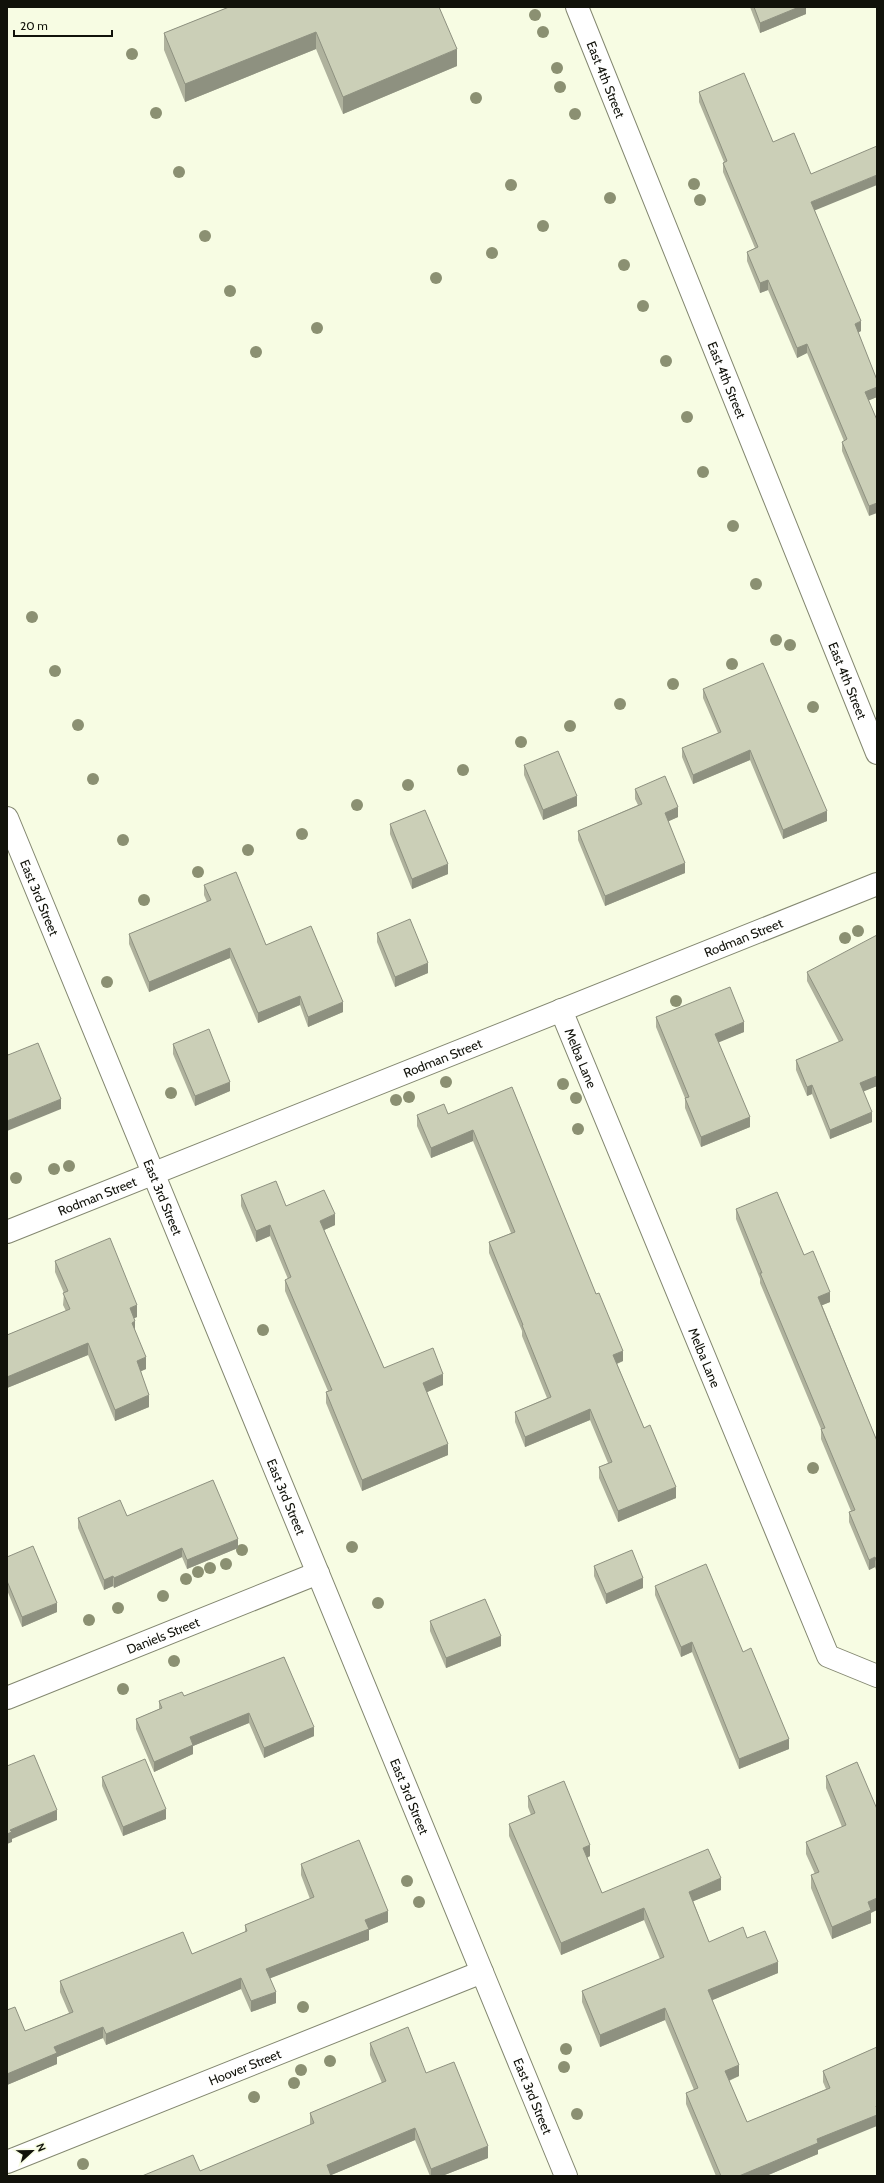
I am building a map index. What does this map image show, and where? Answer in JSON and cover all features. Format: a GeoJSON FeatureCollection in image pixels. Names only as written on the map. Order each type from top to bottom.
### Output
{"type":"FeatureCollection","features":[{"type":"Feature","properties":{"kind":"street","name":"East 4th Street"},"geometry":{"type":"LineString","coordinates":[[577,7],[877,753]]}},
{"type":"Feature","properties":{"kind":"street","name":"East 3rd Street"},"geometry":{"type":"LineString","coordinates":[[7,818],[566,2176]]}},
{"type":"Feature","properties":{"kind":"street","name":"Rodman Street"},"geometry":{"type":"LineString","coordinates":[[7,1232],[877,884]]}},
{"type":"Feature","properties":{"kind":"street","name":"Melba Lane"},"geometry":{"type":"LineString","coordinates":[[561,1010],[828,1656],[877,1676]]}},
{"type":"Feature","properties":{"kind":"street","name":"Daniels Street"},"geometry":{"type":"LineString","coordinates":[[7,1698],[318,1573]]}},
{"type":"Feature","properties":{"kind":"street","name":"Hoover Street"},"geometry":{"type":"LineString","coordinates":[[7,2162],[482,1972]]}},
{"type":"Feature","properties":{"kind":"building"},"geometry":{"type":"Polygon","coordinates":[[[229,7],[439,7],[457,49],[343,97],[316,32],[185,84],[164,33],[229,7]]]}},
{"type":"Feature","properties":{"kind":"building"},"geometry":{"type":"Polygon","coordinates":[[[754,7],[799,7],[760,23],[754,7]]]}},
{"type":"Feature","properties":{"kind":"building"},"geometry":{"type":"Polygon","coordinates":[[[744,73],[773,142],[794,133],[811,174],[877,146],[877,175],[811,202],[861,321],[855,324],[877,380],[877,387],[865,392],[877,420],[877,503],[869,506],[842,442],[847,439],[807,344],[797,348],[768,280],[760,283],[747,252],[758,247],[723,163],[727,161],[699,92],[744,73]]]}},
{"type":"Feature","properties":{"kind":"building"},"geometry":{"type":"Polygon","coordinates":[[[763,663],[827,811],[783,830],[750,750],[693,775],[682,748],[721,732],[703,689],[763,663]]]}},
{"type":"Feature","properties":{"kind":"building"},"geometry":{"type":"Polygon","coordinates":[[[558,751],[577,796],[543,810],[524,765],[558,751]]]}},
{"type":"Feature","properties":{"kind":"building"},"geometry":{"type":"Polygon","coordinates":[[[665,776],[678,807],[665,813],[685,863],[605,896],[578,831],[642,804],[635,789],[665,776]]]}},
{"type":"Feature","properties":{"kind":"building"},"geometry":{"type":"Polygon","coordinates":[[[425,810],[448,864],[412,879],[390,824],[425,810]]]}},
{"type":"Feature","properties":{"kind":"building"},"geometry":{"type":"Polygon","coordinates":[[[236,872],[266,945],[311,926],[343,1002],[308,1017],[300,996],[258,1013],[230,948],[149,982],[129,934],[211,900],[204,885],[236,872]]]}},
{"type":"Feature","properties":{"kind":"building"},"geometry":{"type":"Polygon","coordinates":[[[410,919],[428,963],[395,977],[377,933],[410,919]]]}},
{"type":"Feature","properties":{"kind":"building"},"geometry":{"type":"Polygon","coordinates":[[[877,935],[877,1076],[860,1083],[872,1112],[830,1130],[812,1085],[807,1087],[796,1060],[843,1040],[807,972],[877,935]]]}},
{"type":"Feature","properties":{"kind":"building"},"geometry":{"type":"Polygon","coordinates":[[[730,987],[744,1022],[715,1034],[750,1117],[701,1137],[685,1098],[689,1097],[656,1017],[730,987]]]}},
{"type":"Feature","properties":{"kind":"building"},"geometry":{"type":"Polygon","coordinates":[[[209,1029],[230,1082],[195,1096],[173,1044],[209,1029]]]}},
{"type":"Feature","properties":{"kind":"building"},"geometry":{"type":"Polygon","coordinates":[[[38,1043],[61,1099],[7,1121],[7,1052],[8,1055],[38,1043]]]}},
{"type":"Feature","properties":{"kind":"building"},"geometry":{"type":"Polygon","coordinates":[[[512,1087],[596,1294],[599,1293],[623,1351],[613,1355],[644,1428],[650,1425],[676,1487],[618,1511],[599,1467],[612,1462],[590,1409],[525,1437],[515,1412],[551,1397],[489,1242],[515,1232],[473,1130],[431,1148],[417,1115],[444,1104],[448,1114],[512,1087]]]}},
{"type":"Feature","properties":{"kind":"building"},"geometry":{"type":"Polygon","coordinates":[[[276,1181],[286,1206],[324,1190],[335,1214],[320,1221],[384,1368],[433,1348],[443,1374],[423,1383],[448,1444],[362,1480],[326,1392],[332,1390],[285,1280],[291,1277],[270,1225],[256,1231],[241,1195],[276,1181]]]}},
{"type":"Feature","properties":{"kind":"building"},"geometry":{"type":"Polygon","coordinates":[[[777,1192],[804,1255],[813,1251],[830,1292],[818,1297],[877,1441],[877,1563],[875,1557],[869,1560],[849,1512],[855,1510],[821,1429],[825,1428],[760,1273],[762,1273],[736,1209],[777,1192]]]}},
{"type":"Feature","properties":{"kind":"building"},"geometry":{"type":"Polygon","coordinates":[[[110,1238],[137,1305],[130,1308],[135,1321],[132,1323],[146,1357],[137,1361],[149,1395],[115,1410],[88,1343],[7,1377],[7,1335],[70,1309],[63,1293],[68,1291],[55,1261],[110,1238]]]}},
{"type":"Feature","properties":{"kind":"building"},"geometry":{"type":"Polygon","coordinates":[[[213,1480],[238,1539],[187,1560],[182,1548],[114,1578],[113,1576],[104,1580],[78,1518],[120,1500],[127,1516],[213,1480]]]}},
{"type":"Feature","properties":{"kind":"building"},"geometry":{"type":"Polygon","coordinates":[[[33,1546],[57,1603],[22,1617],[7,1581],[7,1557],[33,1546]]]}},
{"type":"Feature","properties":{"kind":"building"},"geometry":{"type":"Polygon","coordinates":[[[632,1550],[643,1578],[606,1594],[594,1566],[632,1550]]]}},
{"type":"Feature","properties":{"kind":"building"},"geometry":{"type":"Polygon","coordinates":[[[706,1564],[743,1652],[751,1648],[789,1739],[739,1759],[692,1642],[681,1647],[655,1586],[706,1564]]]}},
{"type":"Feature","properties":{"kind":"building"},"geometry":{"type":"Polygon","coordinates":[[[485,1599],[501,1636],[446,1658],[430,1621],[485,1599]]]}},
{"type":"Feature","properties":{"kind":"building"},"geometry":{"type":"Polygon","coordinates":[[[284,1657],[314,1727],[264,1748],[249,1713],[190,1737],[193,1745],[154,1762],[136,1719],[162,1708],[159,1701],[182,1692],[184,1696],[284,1657]]]}},
{"type":"Feature","properties":{"kind":"building"},"geometry":{"type":"Polygon","coordinates":[[[34,1755],[57,1810],[10,1830],[12,1832],[7,1834],[7,1766],[34,1755]]]}},
{"type":"Feature","properties":{"kind":"building"},"geometry":{"type":"Polygon","coordinates":[[[145,1759],[166,1809],[123,1827],[102,1777],[145,1759]]]}},
{"type":"Feature","properties":{"kind":"building"},"geometry":{"type":"Polygon","coordinates":[[[857,1762],[877,1809],[877,1898],[868,1902],[871,1910],[832,1927],[811,1875],[819,1872],[806,1842],[846,1825],[826,1776],[857,1762]]]}},
{"type":"Feature","properties":{"kind":"building"},"geometry":{"type":"Polygon","coordinates":[[[564,1781],[590,1845],[583,1848],[602,1893],[708,1849],[721,1878],[689,1892],[709,1942],[743,1927],[747,1938],[765,1931],[778,1962],[708,1990],[739,2065],[725,2071],[747,2122],[830,2088],[823,2071],[877,2047],[877,2115],[817,2139],[818,2143],[739,2176],[721,2176],[686,2093],[698,2088],[665,2008],[600,2035],[582,1991],[664,1957],[644,1908],[561,1943],[509,1824],[535,1813],[528,1796],[564,1781]]]}},
{"type":"Feature","properties":{"kind":"building"},"geometry":{"type":"Polygon","coordinates":[[[359,1840],[388,1911],[365,1920],[369,1929],[266,1969],[276,1992],[251,2001],[241,1978],[106,2034],[103,2027],[54,2047],[57,2053],[7,2074],[7,2010],[15,2007],[25,2031],[73,2012],[60,1981],[183,1932],[192,1954],[247,1931],[245,1925],[314,1897],[301,1864],[359,1840]]]}},
{"type":"Feature","properties":{"kind":"building"},"geometry":{"type":"Polygon","coordinates":[[[408,2027],[426,2073],[454,2062],[488,2146],[431,2169],[415,2128],[327,2165],[331,2176],[142,2176],[193,2155],[200,2171],[314,2123],[310,2113],[386,2081],[370,2043],[408,2027]]]}}]}
